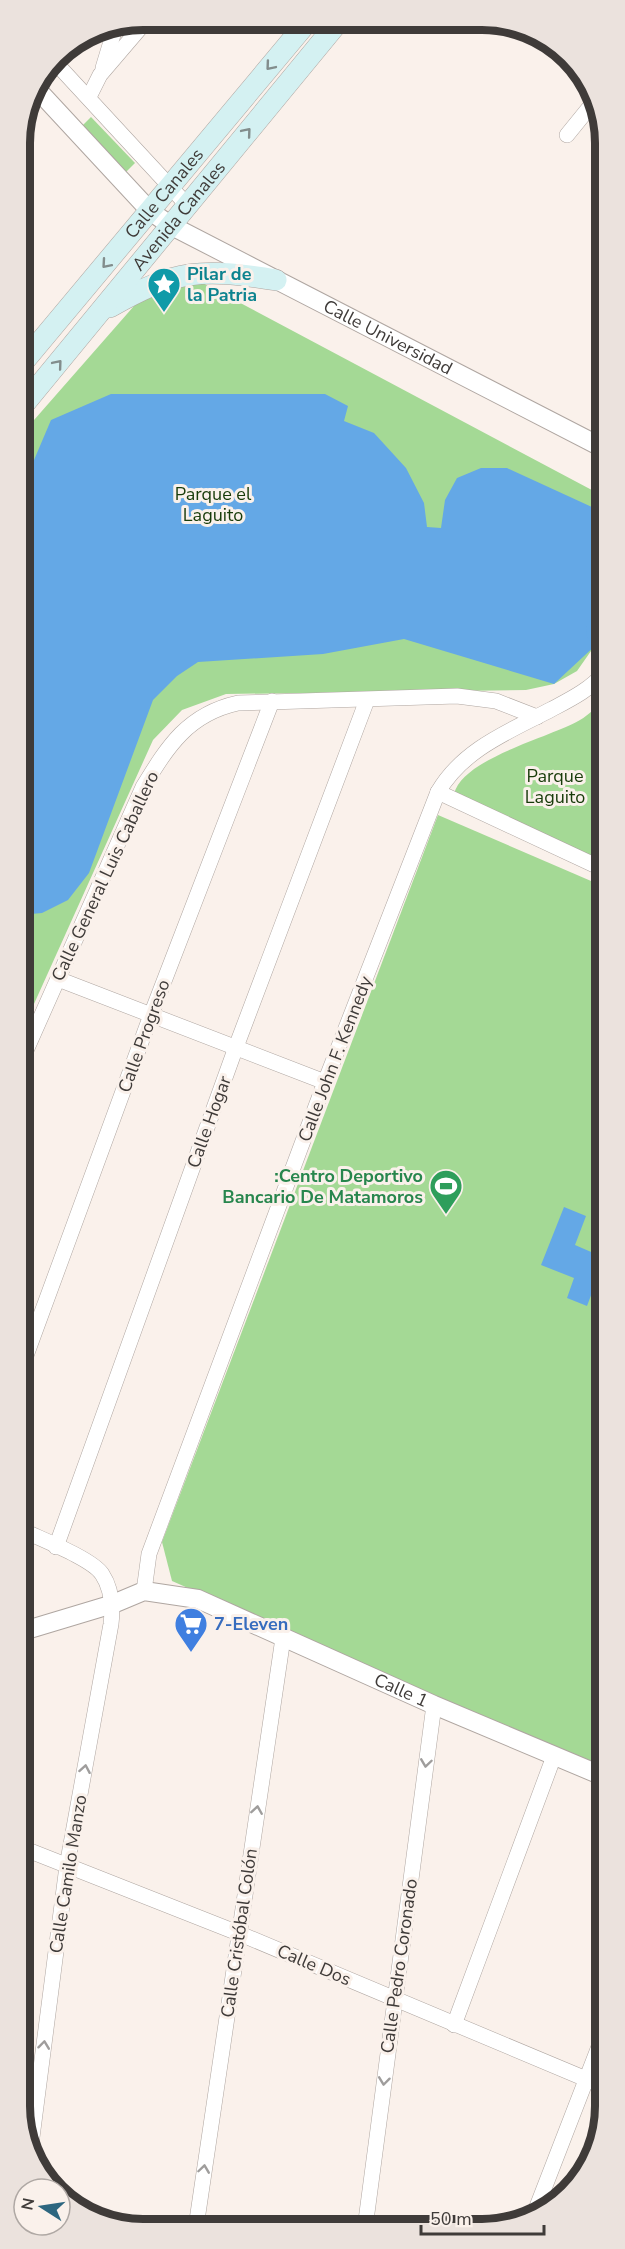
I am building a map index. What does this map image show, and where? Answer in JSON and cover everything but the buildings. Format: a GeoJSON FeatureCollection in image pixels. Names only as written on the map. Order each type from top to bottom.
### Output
{"type":"FeatureCollection","features":[{"type":"Feature","properties":{"kind":"main road","name":"Calle Canales"},"geometry":{"type":"LineString","coordinates":[[30,354],[300,30]]}},
{"type":"Feature","properties":{"kind":"main road","name":"Avenida Canales"},"geometry":{"type":"LineString","coordinates":[[30,397],[332,30]]}},
{"type":"Feature","properties":{"kind":"main road"},"geometry":{"type":"LineString","coordinates":[[102,311],[142,289],[188,274],[219,272],[276,280]]}},
{"type":"Feature","properties":{"kind":"street"},"geometry":{"type":"LineString","coordinates":[[100,75],[138,30]]}},
{"type":"Feature","properties":{"kind":"street"},"geometry":{"type":"LineString","coordinates":[[88,97],[100,75],[113,34]]}},
{"type":"Feature","properties":{"kind":"street"},"geometry":{"type":"LineString","coordinates":[[59,67],[187,205]]}},
{"type":"Feature","properties":{"kind":"street","name":"Calle Universidad"},"geometry":{"type":"LineString","coordinates":[[42,94],[150,211],[170,225],[595,444]]}},
{"type":"Feature","properties":{"kind":"street"},"geometry":{"type":"LineString","coordinates":[[567,135],[589,108]]}},
{"type":"Feature","properties":{"kind":"street","name":"Calle John F. Kennedy"},"geometry":{"type":"LineString","coordinates":[[144,1591],[149,1554],[326,1082],[438,792],[447,777],[469,754],[574,698],[595,680]]}},
{"type":"Feature","properties":{"kind":"street","name":"Calle General Luis Caballero"},"geometry":{"type":"LineString","coordinates":[[30,1041],[143,787],[167,748],[183,731],[206,715],[226,706],[272,701],[457,696],[495,701],[537,717]]}},
{"type":"Feature","properties":{"kind":"street","name":"Calle Hogar"},"geometry":{"type":"LineString","coordinates":[[56,1547],[236,1047],[367,700]]}},
{"type":"Feature","properties":{"kind":"street","name":"Calle Progreso"},"geometry":{"type":"LineString","coordinates":[[30,1345],[151,1015],[272,701]]}},
{"type":"Feature","properties":{"kind":"street"},"geometry":{"type":"LineString","coordinates":[[438,792],[595,865]]}},
{"type":"Feature","properties":{"kind":"street"},"geometry":{"type":"LineString","coordinates":[[58,979],[326,1082]]}},
{"type":"Feature","properties":{"kind":"street"},"geometry":{"type":"LineString","coordinates":[[30,1534],[90,1562],[102,1574],[113,1604]]}},
{"type":"Feature","properties":{"kind":"street"},"geometry":{"type":"LineString","coordinates":[[30,1629],[113,1604],[144,1591]]}},
{"type":"Feature","properties":{"kind":"street","name":"Calle 1"},"geometry":{"type":"LineString","coordinates":[[144,1591],[198,1599],[434,1705],[595,1773]]}},
{"type":"Feature","properties":{"kind":"street","name":"Calle Camilo Manzo"},"geometry":{"type":"LineString","coordinates":[[33,2131],[67,1866],[113,1604]]}},
{"type":"Feature","properties":{"kind":"street","name":"Calle Cristóbal Colón"},"geometry":{"type":"LineString","coordinates":[[197,2219],[283,1638]]}},
{"type":"Feature","properties":{"kind":"street","name":"Calle Pedro Coronado"},"geometry":{"type":"LineString","coordinates":[[366,2219],[434,1705]]}},
{"type":"Feature","properties":{"kind":"street"},"geometry":{"type":"LineString","coordinates":[[454,2025],[554,1756]]}},
{"type":"Feature","properties":{"kind":"street","name":"Calle Dos"},"geometry":{"type":"LineString","coordinates":[[30,1851],[238,1933],[595,2083]]}},
{"type":"Feature","properties":{"kind":"street"},"geometry":{"type":"LineString","coordinates":[[538,2204],[595,2058]]}},
{"type":"Feature","properties":{"kind":"green space"},"geometry":{"type":"Polygon","coordinates":[[[91,117],[135,163],[125,173],[80,128],[91,117]]]}},
{"type":"Feature","properties":{"kind":"green space","name":"Parque el Laguito"},"geometry":{"type":"Polygon","coordinates":[[[199,281],[595,492],[595,645],[577,671],[554,684],[526,690],[226,694],[182,710],[153,740],[30,1013],[30,425],[141,298],[199,281]]]}},
{"type":"Feature","properties":{"kind":"green space","name":"Parque Laguito"},"geometry":{"type":"Polygon","coordinates":[[[595,708],[595,858],[454,794],[461,781],[473,770],[509,750],[566,727],[595,708]]]}},
{"type":"Feature","properties":{"kind":"green space","name":":Centro Deportivo Bancario De Matamoros"},"geometry":{"type":"Polygon","coordinates":[[[438,815],[595,883],[595,1766],[172,1581],[162,1542],[438,815]]]}},
{"type":"Feature","properties":{"kind":"water","name":"Parque el Laguito"},"geometry":{"type":"Polygon","coordinates":[[[111,394],[325,394],[348,406],[344,421],[374,433],[406,468],[424,503],[427,527],[441,528],[445,500],[457,478],[481,468],[507,468],[595,508],[595,646],[554,684],[404,639],[323,654],[198,662],[177,676],[153,700],[89,873],[68,900],[42,913],[30,914],[30,469],[51,420],[111,394]]]}},
{"type":"Feature","properties":{"kind":"water"},"geometry":{"type":"Polygon","coordinates":[[[564,1207],[586,1216],[575,1245],[595,1254],[595,1285],[587,1306],[567,1298],[574,1278],[541,1265],[564,1207]]]}},
{"type":"Feature","properties":{"kind":"place","name":"Pilar de la Patria"},"geometry":{"type":"Point","coordinates":[164,313]}},
{"type":"Feature","properties":{"kind":"place","name":":Centro Deportivo Bancario De Matamoros"},"geometry":{"type":"Point","coordinates":[446,1215]}},
{"type":"Feature","properties":{"kind":"place","name":"7-Eleven"},"geometry":{"type":"Point","coordinates":[191,1653]}}]}
